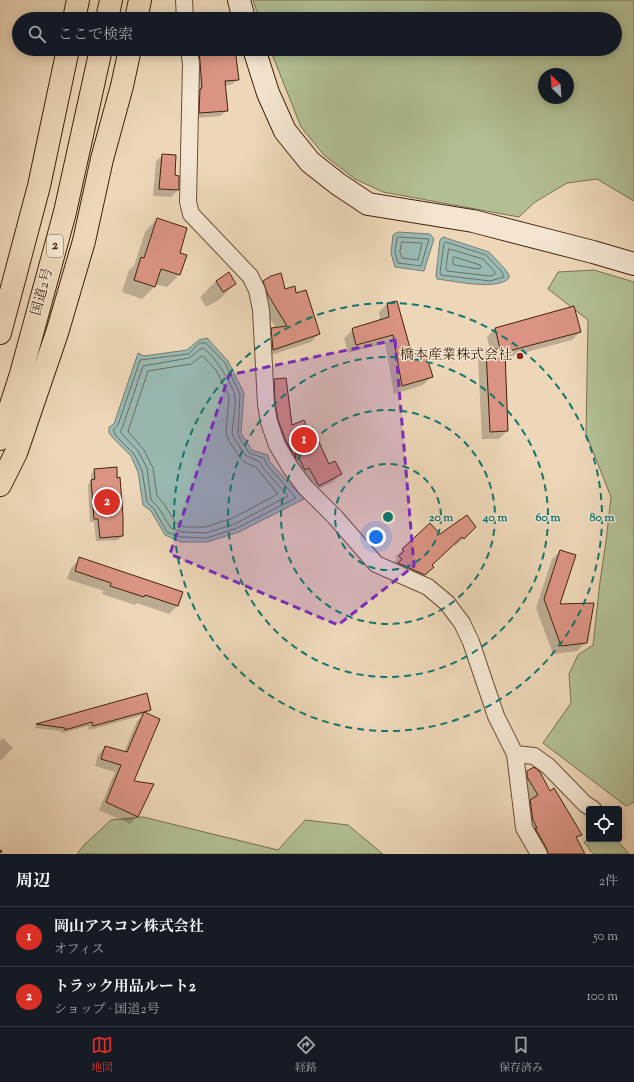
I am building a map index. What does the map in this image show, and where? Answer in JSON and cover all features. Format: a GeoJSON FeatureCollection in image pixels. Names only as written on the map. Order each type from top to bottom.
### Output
{"type":"FeatureCollection","features":[{"type":"Feature","properties":{"kind":"highway"},"geometry":{"type":"LineString","coordinates":[[65,12],[66,0]]}},
{"type":"Feature","properties":{"kind":"highway"},"geometry":{"type":"LineString","coordinates":[[75,12],[78,0]]}},
{"type":"Feature","properties":{"kind":"highway"},"geometry":{"type":"LineString","coordinates":[[108,12],[111,0]]}},
{"type":"Feature","properties":{"kind":"highway"},"geometry":{"type":"LineString","coordinates":[[137,12],[140,0]]}},
{"type":"Feature","properties":{"kind":"highway"},"geometry":{"type":"LineString","coordinates":[[64,56],[64,71]]}},
{"type":"Feature","properties":{"kind":"highway","name":"2"},"geometry":{"type":"LineString","coordinates":[[0,333],[39,186],[67,56]]}},
{"type":"Feature","properties":{"kind":"highway","name":"国道2号"},"geometry":{"type":"LineString","coordinates":[[0,440],[21,374],[64,212],[98,56]]}},
{"type":"Feature","properties":{"kind":"highway"},"geometry":{"type":"LineString","coordinates":[[0,485],[16,453],[57,333],[84,241],[102,159],[128,56]]}},
{"type":"Feature","properties":{"kind":"street"},"geometry":{"type":"LineString","coordinates":[[184,0],[185,12]]}},
{"type":"Feature","properties":{"kind":"street"},"geometry":{"type":"LineString","coordinates":[[239,0],[242,12]]}},
{"type":"Feature","properties":{"kind":"street"},"geometry":{"type":"LineString","coordinates":[[190,56],[192,64],[188,202],[191,214],[250,276],[257,290],[261,310],[266,404],[269,422],[277,444],[290,467],[305,487],[335,517],[376,564],[428,588],[447,603],[462,623],[471,642],[496,716],[515,754],[524,828],[539,854]]}},
{"type":"Feature","properties":{"kind":"street"},"geometry":{"type":"LineString","coordinates":[[256,56],[268,93],[285,131],[310,162],[338,184],[368,204],[473,221],[594,252],[634,264]]}},
{"type":"Feature","properties":{"kind":"street"},"geometry":{"type":"LineString","coordinates":[[515,754],[534,756],[548,766],[588,806]]}},
{"type":"Feature","properties":{"kind":"path"},"geometry":{"type":"LineString","coordinates":[[0,850],[2,854]]}},
{"type":"Feature","properties":{"kind":"highlighted area"},"geometry":{"type":"Polygon","coordinates":[[[395,340],[414,566],[338,625],[170,554],[229,375],[395,340]]]}},
{"type":"Feature","properties":{"kind":"green space"},"geometry":{"type":"Polygon","coordinates":[[[253,0],[634,0],[634,201],[597,179],[567,183],[535,202],[519,217],[383,192],[355,179],[324,155],[301,127],[273,56],[622,56],[622,12],[257,12],[253,0]]]}},
{"type":"Feature","properties":{"kind":"green space"},"geometry":{"type":"Polygon","coordinates":[[[594,270],[634,282],[634,802],[626,806],[543,743],[571,703],[569,674],[578,655],[593,645],[611,497],[586,434],[588,320],[548,289],[558,272],[594,270]]]}},
{"type":"Feature","properties":{"kind":"green space"},"geometry":{"type":"Polygon","coordinates":[[[143,817],[278,850],[305,820],[348,825],[383,854],[77,854],[84,845],[111,820],[143,817]]]}},
{"type":"Feature","properties":{"kind":"green space"},"geometry":{"type":"Polygon","coordinates":[[[586,841],[619,842],[629,854],[593,854],[584,842],[586,841]]]}},
{"type":"Feature","properties":{"kind":"water"},"geometry":{"type":"Polygon","coordinates":[[[398,232],[430,234],[434,239],[424,271],[395,267],[391,253],[393,235],[398,232]]]}},
{"type":"Feature","properties":{"kind":"water"},"geometry":{"type":"Polygon","coordinates":[[[443,237],[489,252],[505,269],[509,275],[509,278],[503,282],[486,285],[437,279],[436,275],[440,240],[443,237]]]}},
{"type":"Feature","properties":{"kind":"water"},"geometry":{"type":"Polygon","coordinates":[[[207,338],[228,361],[244,393],[241,433],[252,450],[268,455],[270,462],[304,499],[239,532],[207,542],[181,542],[165,535],[151,511],[143,505],[138,472],[131,456],[109,433],[109,427],[114,424],[138,353],[144,356],[187,350],[199,340],[207,338]]]}},
{"type":"Feature","properties":{"kind":"building"},"geometry":{"type":"Polygon","coordinates":[[[200,56],[236,56],[239,80],[225,81],[228,111],[199,113],[200,89],[202,88],[200,56]]]}},
{"type":"Feature","properties":{"kind":"building"},"geometry":{"type":"Polygon","coordinates":[[[162,154],[176,155],[175,175],[179,176],[179,190],[159,189],[162,154]]]}},
{"type":"Feature","properties":{"kind":"building"},"geometry":{"type":"Polygon","coordinates":[[[157,218],[187,228],[180,253],[187,255],[180,275],[161,269],[155,287],[134,280],[141,257],[144,258],[157,218]]]}},
{"type":"Feature","properties":{"kind":"building"},"geometry":{"type":"Polygon","coordinates":[[[229,272],[236,284],[223,292],[216,281],[229,272]]]}},
{"type":"Feature","properties":{"kind":"building"},"geometry":{"type":"Polygon","coordinates":[[[281,273],[285,289],[295,286],[296,293],[306,290],[320,334],[273,350],[271,328],[287,326],[267,293],[263,281],[271,276],[281,273]]]}},
{"type":"Feature","properties":{"kind":"building"},"geometry":{"type":"Polygon","coordinates":[[[397,301],[412,355],[425,351],[433,377],[402,386],[393,335],[356,345],[352,329],[389,317],[387,303],[397,301]]]}},
{"type":"Feature","properties":{"kind":"building"},"geometry":{"type":"Polygon","coordinates":[[[574,306],[581,332],[505,352],[508,431],[490,432],[486,350],[500,349],[495,328],[574,306]]]}},
{"type":"Feature","properties":{"kind":"building"},"geometry":{"type":"Polygon","coordinates":[[[286,378],[292,425],[304,420],[308,429],[312,427],[329,464],[335,461],[342,474],[319,486],[309,468],[305,470],[295,450],[296,459],[286,441],[278,420],[275,403],[274,379],[286,378]]]}},
{"type":"Feature","properties":{"kind":"building"},"geometry":{"type":"Polygon","coordinates":[[[117,467],[117,478],[120,477],[123,536],[100,538],[98,519],[94,519],[91,480],[95,479],[94,469],[117,467]]]}},
{"type":"Feature","properties":{"kind":"building"},"geometry":{"type":"Polygon","coordinates":[[[467,515],[476,527],[464,539],[462,537],[432,565],[434,567],[425,575],[398,563],[402,559],[399,556],[404,551],[402,549],[430,523],[440,534],[467,515]]]}},
{"type":"Feature","properties":{"kind":"building"},"geometry":{"type":"Polygon","coordinates":[[[560,550],[576,555],[560,604],[594,603],[587,643],[561,646],[544,599],[560,550]]]}},
{"type":"Feature","properties":{"kind":"building"},"geometry":{"type":"Polygon","coordinates":[[[79,557],[183,592],[178,606],[145,595],[144,597],[110,586],[111,583],[75,571],[79,557]]]}},
{"type":"Feature","properties":{"kind":"building"},"geometry":{"type":"Polygon","coordinates":[[[147,693],[151,710],[93,726],[92,722],[65,730],[65,728],[36,724],[147,693]]]}},
{"type":"Feature","properties":{"kind":"building"},"geometry":{"type":"Polygon","coordinates":[[[144,712],[160,719],[134,781],[154,784],[138,817],[106,802],[121,765],[101,759],[105,746],[127,752],[144,712]]]}},
{"type":"Feature","properties":{"kind":"building"},"geometry":{"type":"Polygon","coordinates":[[[534,767],[540,772],[550,791],[554,788],[578,828],[582,835],[576,837],[585,854],[548,854],[547,849],[535,828],[537,828],[533,820],[530,800],[538,795],[527,777],[527,771],[534,767]]]}},
{"type":"Feature","properties":{"kind":"place","name":"橋本産業株式会社"},"geometry":{"type":"Point","coordinates":[520,356]}},
{"type":"Feature","properties":{"kind":"place","name":"岡山アスコン株式会社"},"geometry":{"type":"Point","coordinates":[304,440]}},
{"type":"Feature","properties":{"kind":"place","name":"トラック用品ルート2"},"geometry":{"type":"Point","coordinates":[107,502]}}]}
